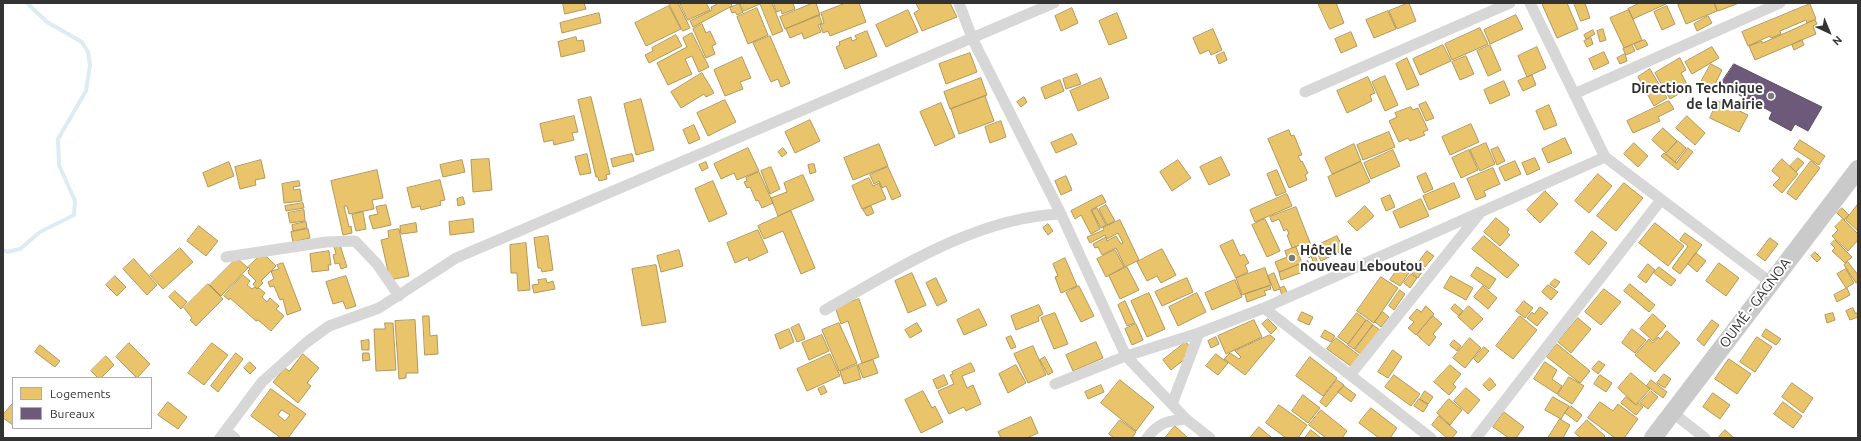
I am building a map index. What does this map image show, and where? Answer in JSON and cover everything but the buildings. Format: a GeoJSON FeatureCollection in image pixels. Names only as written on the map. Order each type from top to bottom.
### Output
{"type":"FeatureCollection","features":[{"type":"Feature","properties":{"kind":"main road","name":"OUMÉ - GAGNOA"},"geometry":{"type":"LineString","coordinates":[[1653,438],[1770,282],[1858,170]]}},
{"type":"Feature","properties":{"kind":"street"},"geometry":{"type":"LineString","coordinates":[[959,3],[972,38],[1061,214],[1126,356],[1186,419],[1210,438]]}},
{"type":"Feature","properties":{"kind":"street"},"geometry":{"type":"LineString","coordinates":[[235,438],[223,434],[262,382],[307,342],[329,326],[379,308],[456,258],[1054,3]]}},
{"type":"Feature","properties":{"kind":"street"},"geometry":{"type":"LineString","coordinates":[[1305,92],[1510,3]]}},
{"type":"Feature","properties":{"kind":"street"},"geometry":{"type":"LineString","coordinates":[[1530,3],[1605,157],[1770,282]]}},
{"type":"Feature","properties":{"kind":"street"},"geometry":{"type":"LineString","coordinates":[[1574,94],[1780,3]]}},
{"type":"Feature","properties":{"kind":"street"},"geometry":{"type":"LineString","coordinates":[[1055,384],[1126,356],[1199,333],[1264,308],[1605,157]]}},
{"type":"Feature","properties":{"kind":"street"},"geometry":{"type":"LineString","coordinates":[[1476,438],[1662,200]]}},
{"type":"Feature","properties":{"kind":"street"},"geometry":{"type":"LineString","coordinates":[[1350,375],[1481,212]]}},
{"type":"Feature","properties":{"kind":"street"},"geometry":{"type":"LineString","coordinates":[[825,310],[929,251],[1009,221],[1040,214],[1061,214]]}},
{"type":"Feature","properties":{"kind":"street"},"geometry":{"type":"LineString","coordinates":[[226,257],[326,242],[355,241],[377,264],[399,296]]}},
{"type":"Feature","properties":{"kind":"street"},"geometry":{"type":"LineString","coordinates":[[1264,308],[1431,438]]}},
{"type":"Feature","properties":{"kind":"street"},"geometry":{"type":"LineString","coordinates":[[1172,404],[1199,333]]}},
{"type":"Feature","properties":{"kind":"street"},"geometry":{"type":"LineString","coordinates":[[1673,413],[1705,438]]}},
{"type":"Feature","properties":{"kind":"street"},"geometry":{"type":"LineString","coordinates":[[1147,438],[1152,431],[1165,421],[1186,419]]}},
{"type":"Feature","properties":{"kind":"waterway"},"geometry":{"type":"LineString","coordinates":[[3,250],[7,252],[20,249],[40,232],[74,215],[75,201],[59,165],[58,139],[86,91],[90,65],[88,52],[82,42],[47,22],[27,3]]}},
{"type":"Feature","properties":{"kind":"place","name":"Direction Technique de la Mairie"},"geometry":{"type":"Point","coordinates":[1771,96]}},
{"type":"Feature","properties":{"kind":"place","name":"Hôtel le nouveau Leboutou"},"geometry":{"type":"Point","coordinates":[1292,258]}}]}
